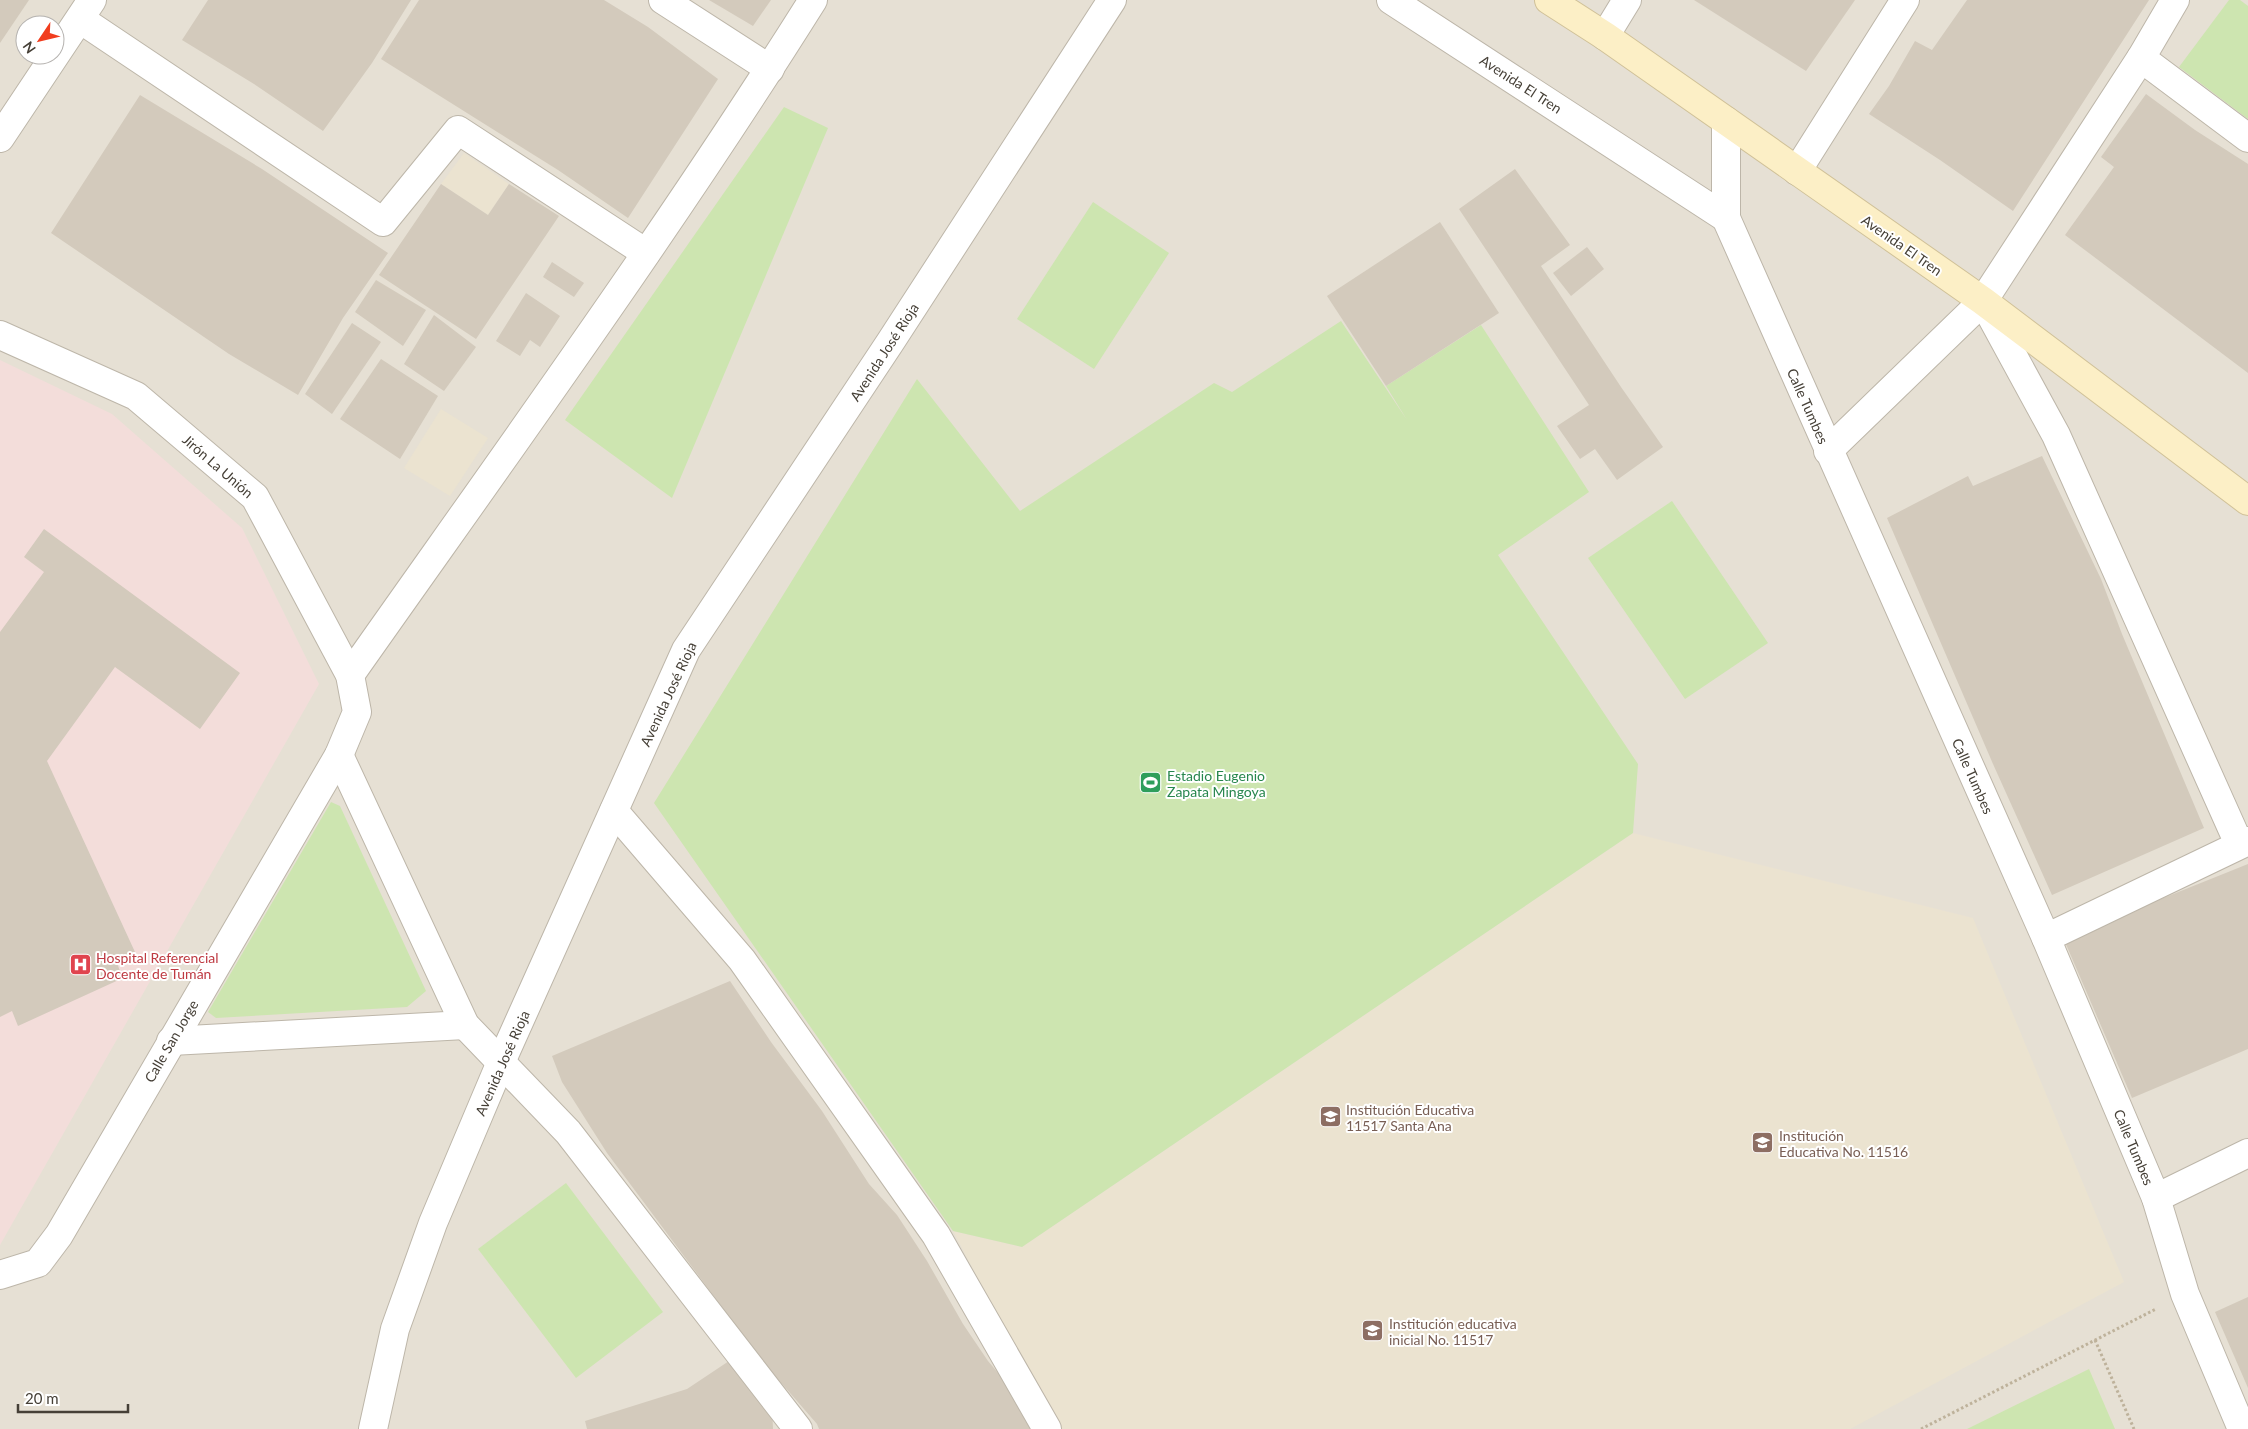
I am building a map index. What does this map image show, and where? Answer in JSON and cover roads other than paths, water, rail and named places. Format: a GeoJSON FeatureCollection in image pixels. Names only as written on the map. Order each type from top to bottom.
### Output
{"type":"FeatureCollection","features":[{"type":"Feature","properties":{"kind":"main road","name":"Avenida El Tren"},"geometry":{"type":"LineString","coordinates":[[1549,0],[1605,36],[1983,301],[2248,500]]}},
{"type":"Feature","properties":{"kind":"street"},"geometry":{"type":"LineString","coordinates":[[663,0],[770,69]]}},
{"type":"Feature","properties":{"kind":"street"},"geometry":{"type":"LineString","coordinates":[[350,675],[646,253],[770,69],[813,0]]}},
{"type":"Feature","properties":{"kind":"street","name":"Avenida José Rioja"},"geometry":{"type":"LineString","coordinates":[[373,1429],[395,1329],[433,1223],[501,1062],[686,650],[891,342],[1112,0]]}},
{"type":"Feature","properties":{"kind":"street","name":"Avenida El Tren"},"geometry":{"type":"LineString","coordinates":[[1391,0],[1726,218]]}},
{"type":"Feature","properties":{"kind":"street"},"geometry":{"type":"LineString","coordinates":[[1605,36],[1627,0]]}},
{"type":"Feature","properties":{"kind":"street"},"geometry":{"type":"LineString","coordinates":[[1797,171],[1905,0]]}},
{"type":"Feature","properties":{"kind":"street"},"geometry":{"type":"LineString","coordinates":[[1828,452],[1983,301],[2140,58],[2175,0]]}},
{"type":"Feature","properties":{"kind":"street"},"geometry":{"type":"LineString","coordinates":[[0,138],[86,9],[383,222],[458,130],[646,253]]}},
{"type":"Feature","properties":{"kind":"street"},"geometry":{"type":"LineString","coordinates":[[2140,58],[2248,138]]}},
{"type":"Feature","properties":{"kind":"street","name":"Calle Tumbes"},"geometry":{"type":"LineString","coordinates":[[1726,121],[1726,218],[1828,452],[2046,938],[2156,1198],[2185,1294],[2242,1429]]}},
{"type":"Feature","properties":{"kind":"street"},"geometry":{"type":"LineString","coordinates":[[1983,301],[2056,435],[2244,842],[2046,938]]}},
{"type":"Feature","properties":{"kind":"street","name":"Jirón La Unión"},"geometry":{"type":"LineString","coordinates":[[0,335],[136,396],[255,497],[350,675],[357,712]]}},
{"type":"Feature","properties":{"kind":"street","name":"Calle San Jorge"},"geometry":{"type":"LineString","coordinates":[[0,1275],[38,1263],[60,1234],[339,755],[357,712]]}},
{"type":"Feature","properties":{"kind":"street"},"geometry":{"type":"LineString","coordinates":[[339,755],[465,1026],[568,1132],[798,1429]]}},
{"type":"Feature","properties":{"kind":"street"},"geometry":{"type":"LineString","coordinates":[[614,811],[742,960],[936,1235],[1047,1429]]}},
{"type":"Feature","properties":{"kind":"street"},"geometry":{"type":"LineString","coordinates":[[171,1041],[465,1026]]}},
{"type":"Feature","properties":{"kind":"street"},"geometry":{"type":"LineString","coordinates":[[2156,1198],[2248,1152]]}},
{"type":"Feature","properties":{"kind":"place","name":"Estadio Eugenio Zapata Mingoya"},"geometry":{"type":"Point","coordinates":[1151,783]}},
{"type":"Feature","properties":{"kind":"place","name":"Hospital Referencial Docente de Tumán"},"geometry":{"type":"Point","coordinates":[80,965]}},
{"type":"Feature","properties":{"kind":"place","name":"Institución Educativa 11517 Santa Ana"},"geometry":{"type":"Point","coordinates":[1330,1117]}},
{"type":"Feature","properties":{"kind":"place","name":"Institución Educativa No. 11516"},"geometry":{"type":"Point","coordinates":[1763,1143]}},
{"type":"Feature","properties":{"kind":"place","name":"Institución educativa inicial No. 11517"},"geometry":{"type":"Point","coordinates":[1373,1331]}}]}
